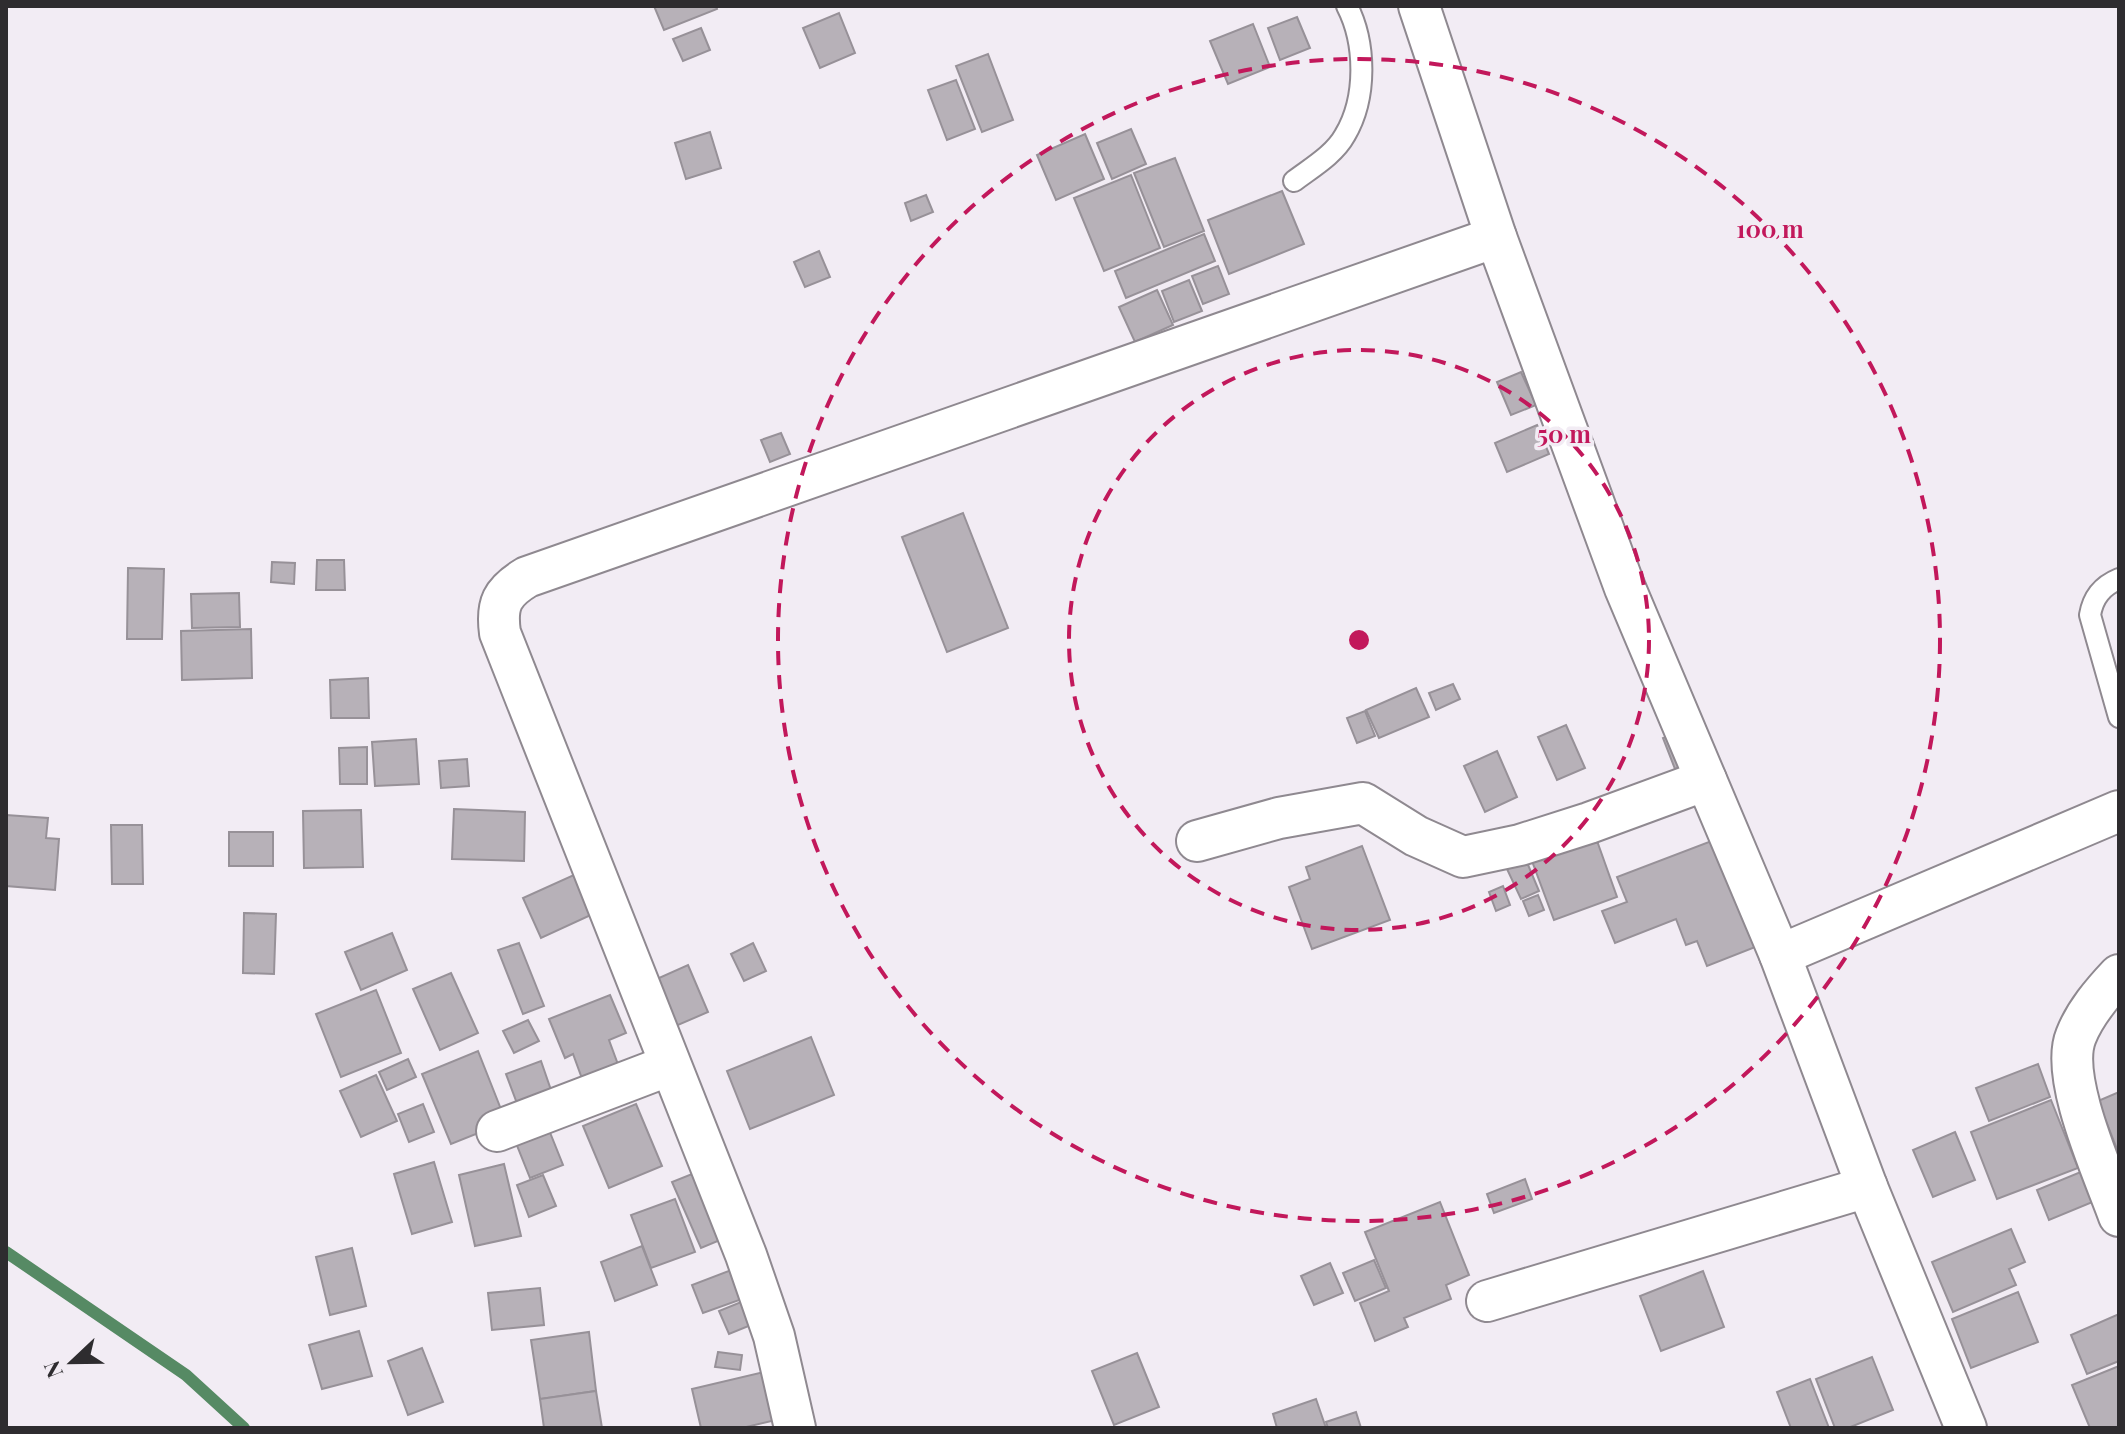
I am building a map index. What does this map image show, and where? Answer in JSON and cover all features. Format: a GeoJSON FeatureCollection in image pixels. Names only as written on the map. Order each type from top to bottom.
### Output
{"type":"FeatureCollection","features":[{"type":"Feature","properties":{"kind":"street"},"geometry":{"type":"LineString","coordinates":[[1419,6],[1496,237],[1620,574],[1780,955],[1867,1187],[1966,1428]]}},
{"type":"Feature","properties":{"kind":"street"},"geometry":{"type":"LineString","coordinates":[[795,1428],[788,1391],[746,1255],[500,633],[497,614],[502,599],[513,586],[527,577],[1496,237]]}},
{"type":"Feature","properties":{"kind":"street"},"geometry":{"type":"LineString","coordinates":[[1197,841],[1279,818],[1363,803],[1416,836],[1463,857],[1520,845],[1706,780]]}},
{"type":"Feature","properties":{"kind":"street"},"geometry":{"type":"LineString","coordinates":[[1780,955],[2119,811]]}},
{"type":"Feature","properties":{"kind":"street"},"geometry":{"type":"LineString","coordinates":[[2119,975],[2087,1015],[2075,1038],[2072,1057],[2080,1106],[2119,1216]]}},
{"type":"Feature","properties":{"kind":"street"},"geometry":{"type":"LineString","coordinates":[[497,1131],[670,1065]]}},
{"type":"Feature","properties":{"kind":"street"},"geometry":{"type":"LineString","coordinates":[[1487,1301],[1867,1187]]}},
{"type":"Feature","properties":{"kind":"lane"},"geometry":{"type":"LineString","coordinates":[[1294,181],[1329,154],[1345,135],[1355,112],[1360,87],[1359,40],[1347,6]]}},
{"type":"Feature","properties":{"kind":"lane"},"geometry":{"type":"LineString","coordinates":[[2119,579],[2100,592],[2092,603],[2090,615],[2119,717]]}},
{"type":"Feature","properties":{"kind":"building"},"geometry":{"type":"Polygon","coordinates":[[[654,6],[716,6],[717,9],[664,30],[654,6]]]}},
{"type":"Feature","properties":{"kind":"building"},"geometry":{"type":"Polygon","coordinates":[[[839,13],[855,53],[820,68],[803,28],[839,13]]]}},
{"type":"Feature","properties":{"kind":"building"},"geometry":{"type":"Polygon","coordinates":[[[1297,17],[1310,48],[1280,60],[1268,28],[1297,17]]]}},
{"type":"Feature","properties":{"kind":"building"},"geometry":{"type":"Polygon","coordinates":[[[1253,24],[1270,67],[1228,84],[1210,41],[1253,24]]]}},
{"type":"Feature","properties":{"kind":"building"},"geometry":{"type":"Polygon","coordinates":[[[701,28],[710,50],[683,61],[673,39],[701,28]]]}},
{"type":"Feature","properties":{"kind":"building"},"geometry":{"type":"Polygon","coordinates":[[[988,54],[1013,120],[982,132],[956,66],[988,54]]]}},
{"type":"Feature","properties":{"kind":"building"},"geometry":{"type":"Polygon","coordinates":[[[956,80],[975,129],[947,140],[928,90],[956,80]]]}},
{"type":"Feature","properties":{"kind":"building"},"geometry":{"type":"Polygon","coordinates":[[[1131,129],[1146,164],[1112,179],[1097,143],[1131,129]]]}},
{"type":"Feature","properties":{"kind":"building"},"geometry":{"type":"Polygon","coordinates":[[[710,132],[721,168],[686,179],[675,143],[710,132]]]}},
{"type":"Feature","properties":{"kind":"building"},"geometry":{"type":"Polygon","coordinates":[[[1085,134],[1104,179],[1056,200],[1037,155],[1085,134]]]}},
{"type":"Feature","properties":{"kind":"building"},"geometry":{"type":"Polygon","coordinates":[[[1175,158],[1204,231],[1164,247],[1134,173],[1175,158]]]}},
{"type":"Feature","properties":{"kind":"building"},"geometry":{"type":"Polygon","coordinates":[[[1131,175],[1160,248],[1104,271],[1074,198],[1131,175]]]}},
{"type":"Feature","properties":{"kind":"building"},"geometry":{"type":"Polygon","coordinates":[[[1282,191],[1304,244],[1229,274],[1208,220],[1282,191]]]}},
{"type":"Feature","properties":{"kind":"building"},"geometry":{"type":"Polygon","coordinates":[[[926,195],[933,212],[911,221],[905,203],[926,195]]]}},
{"type":"Feature","properties":{"kind":"building"},"geometry":{"type":"Polygon","coordinates":[[[1204,234],[1215,261],[1126,298],[1115,271],[1204,234]]]}},
{"type":"Feature","properties":{"kind":"building"},"geometry":{"type":"Polygon","coordinates":[[[819,251],[830,277],[805,287],[794,262],[819,251]]]}},
{"type":"Feature","properties":{"kind":"building"},"geometry":{"type":"Polygon","coordinates":[[[1218,266],[1229,294],[1203,304],[1192,276],[1218,266]]]}},
{"type":"Feature","properties":{"kind":"building"},"geometry":{"type":"Polygon","coordinates":[[[1189,280],[1202,311],[1174,322],[1162,291],[1189,280]]]}},
{"type":"Feature","properties":{"kind":"building"},"geometry":{"type":"Polygon","coordinates":[[[1157,290],[1173,325],[1135,342],[1119,307],[1157,290]]]}},
{"type":"Feature","properties":{"kind":"building"},"geometry":{"type":"Polygon","coordinates":[[[1521,372],[1536,405],[1511,415],[1497,382],[1521,372]]]}},
{"type":"Feature","properties":{"kind":"building"},"geometry":{"type":"Polygon","coordinates":[[[1537,425],[1549,454],[1507,472],[1495,443],[1537,425]]]}},
{"type":"Feature","properties":{"kind":"building"},"geometry":{"type":"Polygon","coordinates":[[[781,433],[790,454],[770,462],[761,440],[781,433]]]}},
{"type":"Feature","properties":{"kind":"building"},"geometry":{"type":"Polygon","coordinates":[[[963,513],[1008,628],[947,652],[902,537],[963,513]]]}},
{"type":"Feature","properties":{"kind":"building"},"geometry":{"type":"Polygon","coordinates":[[[317,560],[344,560],[345,590],[316,590],[317,560]]]}},
{"type":"Feature","properties":{"kind":"building"},"geometry":{"type":"Polygon","coordinates":[[[272,562],[295,563],[294,584],[271,582],[272,562]]]}},
{"type":"Feature","properties":{"kind":"building"},"geometry":{"type":"Polygon","coordinates":[[[128,568],[164,569],[162,639],[127,639],[128,568]]]}},
{"type":"Feature","properties":{"kind":"building"},"geometry":{"type":"Polygon","coordinates":[[[239,593],[240,627],[192,628],[191,594],[239,593]]]}},
{"type":"Feature","properties":{"kind":"building"},"geometry":{"type":"Polygon","coordinates":[[[251,629],[252,678],[182,680],[181,631],[251,629]]]}},
{"type":"Feature","properties":{"kind":"building"},"geometry":{"type":"Polygon","coordinates":[[[368,678],[369,718],[331,718],[330,680],[368,678]]]}},
{"type":"Feature","properties":{"kind":"building"},"geometry":{"type":"Polygon","coordinates":[[[1453,684],[1460,699],[1436,710],[1429,693],[1453,684]]]}},
{"type":"Feature","properties":{"kind":"building"},"geometry":{"type":"Polygon","coordinates":[[[1416,688],[1429,717],[1379,738],[1366,710],[1416,688]]]}},
{"type":"Feature","properties":{"kind":"building"},"geometry":{"type":"Polygon","coordinates":[[[1365,711],[1375,736],[1357,743],[1347,718],[1365,711]]]}},
{"type":"Feature","properties":{"kind":"building"},"geometry":{"type":"Polygon","coordinates":[[[1566,725],[1585,768],[1557,780],[1538,737],[1566,725]]]}},
{"type":"Feature","properties":{"kind":"building"},"geometry":{"type":"Polygon","coordinates":[[[1681,731],[1693,763],[1675,769],[1663,738],[1681,731]]]}},
{"type":"Feature","properties":{"kind":"building"},"geometry":{"type":"Polygon","coordinates":[[[416,739],[419,784],[375,786],[372,742],[416,739]]]}},
{"type":"Feature","properties":{"kind":"building"},"geometry":{"type":"Polygon","coordinates":[[[367,747],[367,784],[340,784],[339,748],[367,747]]]}},
{"type":"Feature","properties":{"kind":"building"},"geometry":{"type":"Polygon","coordinates":[[[1497,751],[1517,797],[1485,812],[1464,766],[1497,751]]]}},
{"type":"Feature","properties":{"kind":"building"},"geometry":{"type":"Polygon","coordinates":[[[467,759],[469,786],[441,788],[439,761],[467,759]]]}},
{"type":"Feature","properties":{"kind":"building"},"geometry":{"type":"Polygon","coordinates":[[[454,809],[525,812],[524,861],[452,859],[454,809]]]}},
{"type":"Feature","properties":{"kind":"building"},"geometry":{"type":"Polygon","coordinates":[[[361,810],[363,867],[304,868],[303,811],[361,810]]]}},
{"type":"Feature","properties":{"kind":"building"},"geometry":{"type":"Polygon","coordinates":[[[6,815],[48,818],[46,838],[59,839],[55,890],[6,886],[6,815]]]}},
{"type":"Feature","properties":{"kind":"building"},"geometry":{"type":"Polygon","coordinates":[[[111,825],[142,825],[143,884],[112,884],[111,825]]]}},
{"type":"Feature","properties":{"kind":"building"},"geometry":{"type":"Polygon","coordinates":[[[229,832],[273,832],[273,866],[229,866],[229,832]]]}},
{"type":"Feature","properties":{"kind":"building"},"geometry":{"type":"Polygon","coordinates":[[[1722,837],[1763,944],[1707,966],[1697,941],[1686,945],[1676,919],[1615,943],[1602,911],[1627,902],[1617,877],[1722,837]]]}},
{"type":"Feature","properties":{"kind":"building"},"geometry":{"type":"Polygon","coordinates":[[[1596,838],[1617,897],[1554,920],[1532,861],[1596,838]]]}},
{"type":"Feature","properties":{"kind":"building"},"geometry":{"type":"Polygon","coordinates":[[[1362,846],[1390,920],[1312,949],[1289,887],[1310,879],[1306,867],[1362,846]]]}},
{"type":"Feature","properties":{"kind":"building"},"geometry":{"type":"Polygon","coordinates":[[[1526,860],[1539,891],[1521,899],[1507,869],[1526,860]]]}},
{"type":"Feature","properties":{"kind":"building"},"geometry":{"type":"Polygon","coordinates":[[[576,874],[593,914],[541,938],[523,898],[576,874]]]}},
{"type":"Feature","properties":{"kind":"building"},"geometry":{"type":"Polygon","coordinates":[[[1503,886],[1510,905],[1496,911],[1489,892],[1503,886]]]}},
{"type":"Feature","properties":{"kind":"building"},"geometry":{"type":"Polygon","coordinates":[[[1538,895],[1544,910],[1529,916],[1523,901],[1538,895]]]}},
{"type":"Feature","properties":{"kind":"building"},"geometry":{"type":"Polygon","coordinates":[[[244,913],[276,914],[274,974],[243,973],[244,913]]]}},
{"type":"Feature","properties":{"kind":"building"},"geometry":{"type":"Polygon","coordinates":[[[392,933],[407,970],[361,990],[345,952],[392,933]]]}},
{"type":"Feature","properties":{"kind":"building"},"geometry":{"type":"Polygon","coordinates":[[[519,943],[544,1006],[523,1014],[498,950],[519,943]]]}},
{"type":"Feature","properties":{"kind":"building"},"geometry":{"type":"Polygon","coordinates":[[[753,943],[766,971],[744,981],[731,954],[753,943]]]}},
{"type":"Feature","properties":{"kind":"building"},"geometry":{"type":"Polygon","coordinates":[[[688,965],[708,1012],[671,1028],[650,982],[688,965]]]}},
{"type":"Feature","properties":{"kind":"building"},"geometry":{"type":"Polygon","coordinates":[[[451,973],[478,1033],[440,1050],[413,989],[451,973]]]}},
{"type":"Feature","properties":{"kind":"building"},"geometry":{"type":"Polygon","coordinates":[[[376,990],[401,1053],[341,1077],[316,1014],[376,990]]]}},
{"type":"Feature","properties":{"kind":"building"},"geometry":{"type":"Polygon","coordinates":[[[610,995],[626,1033],[609,1040],[620,1070],[584,1084],[573,1054],[565,1058],[549,1019],[610,995]]]}},
{"type":"Feature","properties":{"kind":"building"},"geometry":{"type":"Polygon","coordinates":[[[528,1020],[539,1041],[514,1053],[503,1031],[528,1020]]]}},
{"type":"Feature","properties":{"kind":"building"},"geometry":{"type":"Polygon","coordinates":[[[811,1037],[834,1095],[750,1129],[727,1071],[811,1037]]]}},
{"type":"Feature","properties":{"kind":"building"},"geometry":{"type":"Polygon","coordinates":[[[478,1051],[506,1122],[451,1144],[422,1074],[478,1051]]]}},
{"type":"Feature","properties":{"kind":"building"},"geometry":{"type":"Polygon","coordinates":[[[408,1059],[416,1077],[387,1090],[379,1072],[408,1059]]]}},
{"type":"Feature","properties":{"kind":"building"},"geometry":{"type":"Polygon","coordinates":[[[541,1061],[552,1093],[518,1106],[506,1074],[541,1061]]]}},
{"type":"Feature","properties":{"kind":"building"},"geometry":{"type":"Polygon","coordinates":[[[2038,1064],[2050,1097],[1989,1121],[1976,1088],[2038,1064]]]}},
{"type":"Feature","properties":{"kind":"building"},"geometry":{"type":"Polygon","coordinates":[[[376,1075],[397,1121],[361,1137],[340,1091],[376,1075]]]}},
{"type":"Feature","properties":{"kind":"building"},"geometry":{"type":"Polygon","coordinates":[[[2119,1092],[2119,1148],[2117,1149],[2098,1101],[2119,1092]]]}},
{"type":"Feature","properties":{"kind":"building"},"geometry":{"type":"Polygon","coordinates":[[[2051,1100],[2078,1168],[1997,1199],[1971,1132],[2051,1100]]]}},
{"type":"Feature","properties":{"kind":"building"},"geometry":{"type":"Polygon","coordinates":[[[423,1104],[434,1132],[409,1142],[398,1114],[423,1104]]]}},
{"type":"Feature","properties":{"kind":"building"},"geometry":{"type":"Polygon","coordinates":[[[636,1104],[662,1166],[609,1188],[583,1126],[636,1104]]]}},
{"type":"Feature","properties":{"kind":"building"},"geometry":{"type":"Polygon","coordinates":[[[545,1120],[563,1165],[530,1178],[512,1133],[545,1120]]]}},
{"type":"Feature","properties":{"kind":"building"},"geometry":{"type":"Polygon","coordinates":[[[1955,1132],[1975,1180],[1933,1197],[1913,1150],[1955,1132]]]}},
{"type":"Feature","properties":{"kind":"building"},"geometry":{"type":"Polygon","coordinates":[[[434,1162],[452,1222],[412,1234],[394,1174],[434,1162]]]}},
{"type":"Feature","properties":{"kind":"building"},"geometry":{"type":"Polygon","coordinates":[[[504,1164],[521,1236],[475,1246],[459,1175],[504,1164]]]}},
{"type":"Feature","properties":{"kind":"building"},"geometry":{"type":"Polygon","coordinates":[[[2083,1171],[2095,1201],[2049,1220],[2037,1190],[2083,1171]]]}},
{"type":"Feature","properties":{"kind":"building"},"geometry":{"type":"Polygon","coordinates":[[[697,1172],[725,1238],[701,1248],[672,1182],[697,1172]]]}},
{"type":"Feature","properties":{"kind":"building"},"geometry":{"type":"Polygon","coordinates":[[[543,1175],[556,1206],[529,1217],[517,1185],[543,1175]]]}},
{"type":"Feature","properties":{"kind":"building"},"geometry":{"type":"Polygon","coordinates":[[[1525,1179],[1532,1199],[1494,1213],[1487,1194],[1525,1179]]]}},
{"type":"Feature","properties":{"kind":"building"},"geometry":{"type":"Polygon","coordinates":[[[675,1199],[695,1252],[651,1268],[631,1215],[675,1199]]]}},
{"type":"Feature","properties":{"kind":"building"},"geometry":{"type":"Polygon","coordinates":[[[1440,1202],[1469,1275],[1446,1285],[1451,1299],[1404,1318],[1408,1327],[1375,1341],[1360,1303],[1389,1291],[1365,1232],[1440,1202]]]}},
{"type":"Feature","properties":{"kind":"building"},"geometry":{"type":"Polygon","coordinates":[[[2011,1229],[2025,1262],[2009,1269],[2016,1285],[1953,1312],[1932,1262],[2011,1229]]]}},
{"type":"Feature","properties":{"kind":"building"},"geometry":{"type":"Polygon","coordinates":[[[642,1246],[657,1285],[615,1301],[601,1262],[642,1246]]]}},
{"type":"Feature","properties":{"kind":"building"},"geometry":{"type":"Polygon","coordinates":[[[352,1248],[366,1306],[330,1315],[316,1257],[352,1248]]]}},
{"type":"Feature","properties":{"kind":"building"},"geometry":{"type":"Polygon","coordinates":[[[1374,1260],[1386,1288],[1355,1301],[1343,1273],[1374,1260]]]}},
{"type":"Feature","properties":{"kind":"building"},"geometry":{"type":"Polygon","coordinates":[[[1330,1263],[1343,1293],[1314,1305],[1301,1276],[1330,1263]]]}},
{"type":"Feature","properties":{"kind":"building"},"geometry":{"type":"Polygon","coordinates":[[[734,1269],[745,1298],[703,1313],[692,1285],[734,1269]]]}},
{"type":"Feature","properties":{"kind":"building"},"geometry":{"type":"Polygon","coordinates":[[[1703,1271],[1724,1327],[1661,1351],[1640,1296],[1703,1271]]]}},
{"type":"Feature","properties":{"kind":"building"},"geometry":{"type":"Polygon","coordinates":[[[540,1288],[544,1325],[492,1330],[488,1293],[540,1288]]]}},
{"type":"Feature","properties":{"kind":"building"},"geometry":{"type":"Polygon","coordinates":[[[2018,1292],[2038,1342],[1971,1368],[1952,1319],[2018,1292]]]}},
{"type":"Feature","properties":{"kind":"building"},"geometry":{"type":"Polygon","coordinates":[[[746,1300],[756,1323],[729,1334],[719,1311],[746,1300]]]}},
{"type":"Feature","properties":{"kind":"building"},"geometry":{"type":"Polygon","coordinates":[[[2119,1314],[2119,1361],[2087,1374],[2071,1335],[2119,1314]]]}},
{"type":"Feature","properties":{"kind":"building"},"geometry":{"type":"Polygon","coordinates":[[[359,1331],[372,1376],[322,1389],[309,1345],[359,1331]]]}},
{"type":"Feature","properties":{"kind":"building"},"geometry":{"type":"Polygon","coordinates":[[[589,1332],[596,1391],[540,1399],[531,1340],[589,1332]]]}},
{"type":"Feature","properties":{"kind":"building"},"geometry":{"type":"Polygon","coordinates":[[[422,1348],[443,1402],[408,1415],[388,1361],[422,1348]]]}},
{"type":"Feature","properties":{"kind":"building"},"geometry":{"type":"Polygon","coordinates":[[[718,1352],[742,1355],[740,1370],[715,1367],[718,1352]]]}},
{"type":"Feature","properties":{"kind":"building"},"geometry":{"type":"Polygon","coordinates":[[[1137,1353],[1159,1407],[1114,1425],[1092,1371],[1137,1353]]]}},
{"type":"Feature","properties":{"kind":"building"},"geometry":{"type":"Polygon","coordinates":[[[1872,1357],[1893,1410],[1848,1428],[1835,1428],[1816,1379],[1872,1357]]]}},
{"type":"Feature","properties":{"kind":"building"},"geometry":{"type":"Polygon","coordinates":[[[2119,1366],[2119,1428],[2090,1428],[2072,1385],[2119,1366]]]}},
{"type":"Feature","properties":{"kind":"building"},"geometry":{"type":"Polygon","coordinates":[[[768,1371],[780,1419],[742,1428],[701,1428],[692,1389],[768,1371]]]}},
{"type":"Feature","properties":{"kind":"building"},"geometry":{"type":"Polygon","coordinates":[[[1810,1379],[1829,1428],[1791,1428],[1777,1392],[1810,1379]]]}},
{"type":"Feature","properties":{"kind":"building"},"geometry":{"type":"Polygon","coordinates":[[[596,1391],[602,1428],[544,1428],[540,1399],[596,1391]]]}},
{"type":"Feature","properties":{"kind":"building"},"geometry":{"type":"Polygon","coordinates":[[[1316,1399],[1326,1428],[1277,1428],[1273,1414],[1316,1399]]]}},
{"type":"Feature","properties":{"kind":"building"},"geometry":{"type":"Polygon","coordinates":[[[1356,1412],[1361,1428],[1328,1428],[1326,1422],[1356,1412]]]}},
{"type":"Feature","properties":{"kind":"waterway"},"geometry":{"type":"LineString","coordinates":[[6,1252],[186,1375],[244,1428]]}}]}
